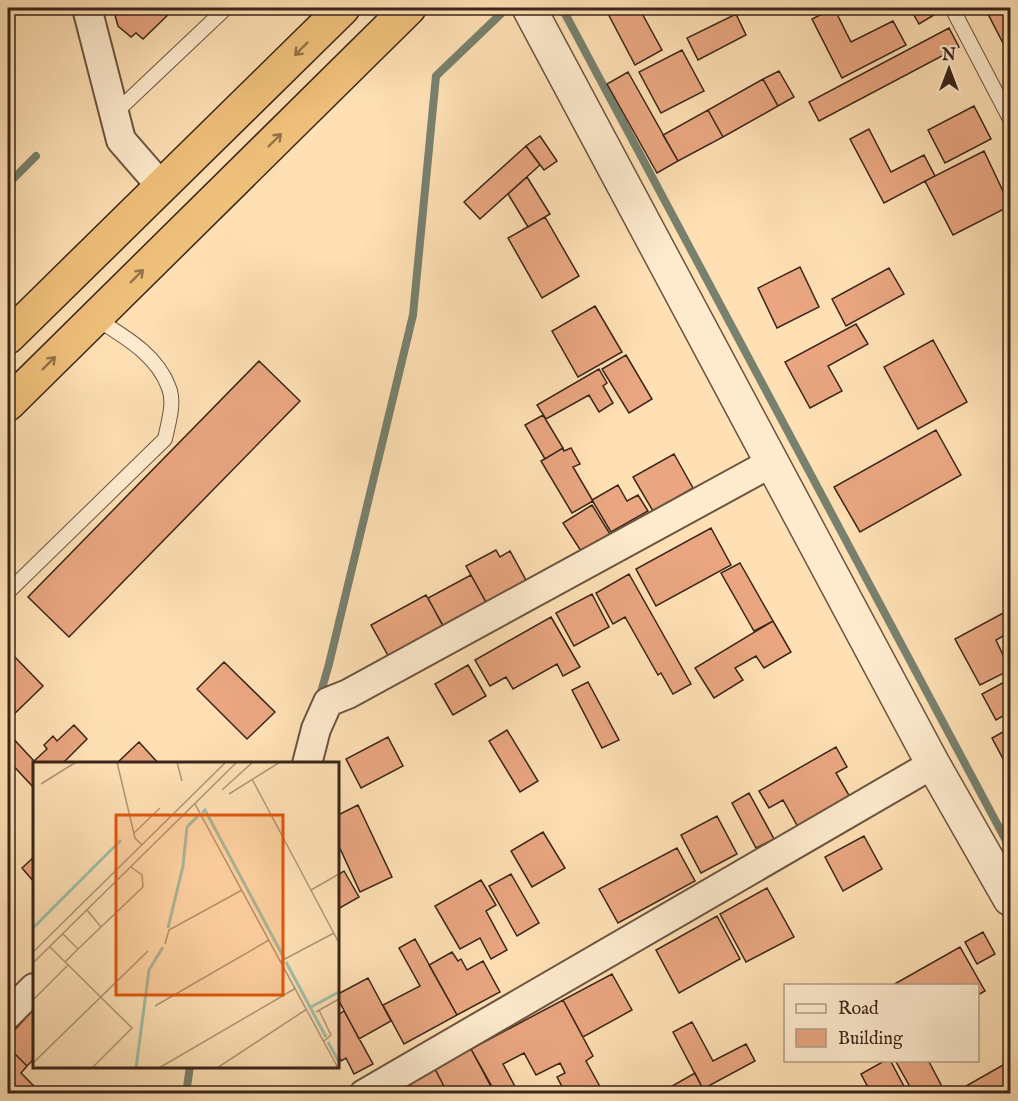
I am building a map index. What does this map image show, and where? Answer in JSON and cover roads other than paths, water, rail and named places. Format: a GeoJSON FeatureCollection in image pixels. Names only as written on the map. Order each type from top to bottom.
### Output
{"type":"FeatureCollection","features":[{"type":"Feature","properties":{"kind":"highway"},"geometry":{"type":"LineString","coordinates":[[8,337],[343,8]]}},
{"type":"Feature","properties":{"kind":"highway"},"geometry":{"type":"LineString","coordinates":[[8,404],[409,8]]}},
{"type":"Feature","properties":{"kind":"highway"},"geometry":{"type":"LineString","coordinates":[[64,282],[60,299],[64,312],[77,319],[95,318]]}},
{"type":"Feature","properties":{"kind":"street"},"geometry":{"type":"LineString","coordinates":[[87,8],[121,140],[161,186]]}},
{"type":"Feature","properties":{"kind":"street"},"geometry":{"type":"LineString","coordinates":[[529,8],[933,764],[1010,895]]}},
{"type":"Feature","properties":{"kind":"street"},"geometry":{"type":"LineString","coordinates":[[308,762],[316,729],[328,702],[348,694],[771,462]]}},
{"type":"Feature","properties":{"kind":"street"},"geometry":{"type":"LineString","coordinates":[[364,1094],[933,764]]}},
{"type":"Feature","properties":{"kind":"street"},"geometry":{"type":"LineString","coordinates":[[8,1014],[33,989]]}},
{"type":"Feature","properties":{"kind":"lane"},"geometry":{"type":"LineString","coordinates":[[114,114],[226,8]]}},
{"type":"Feature","properties":{"kind":"lane"},"geometry":{"type":"LineString","coordinates":[[952,8],[1011,119]]}},
{"type":"Feature","properties":{"kind":"lane"},"geometry":{"type":"LineString","coordinates":[[8,592],[165,439],[170,412],[170,389],[158,368],[144,351],[95,318]]}},
{"type":"Feature","properties":{"kind":"waterway"},"geometry":{"type":"LineString","coordinates":[[319,699],[413,315],[436,76],[507,8]]}},
{"type":"Feature","properties":{"kind":"waterway"},"geometry":{"type":"LineString","coordinates":[[562,8],[1010,848]]}},
{"type":"Feature","properties":{"kind":"waterway"},"geometry":{"type":"LineString","coordinates":[[8,184],[36,156]]}},
{"type":"Feature","properties":{"kind":"waterway"},"geometry":{"type":"LineString","coordinates":[[186,1094],[190,1068]]}}]}
